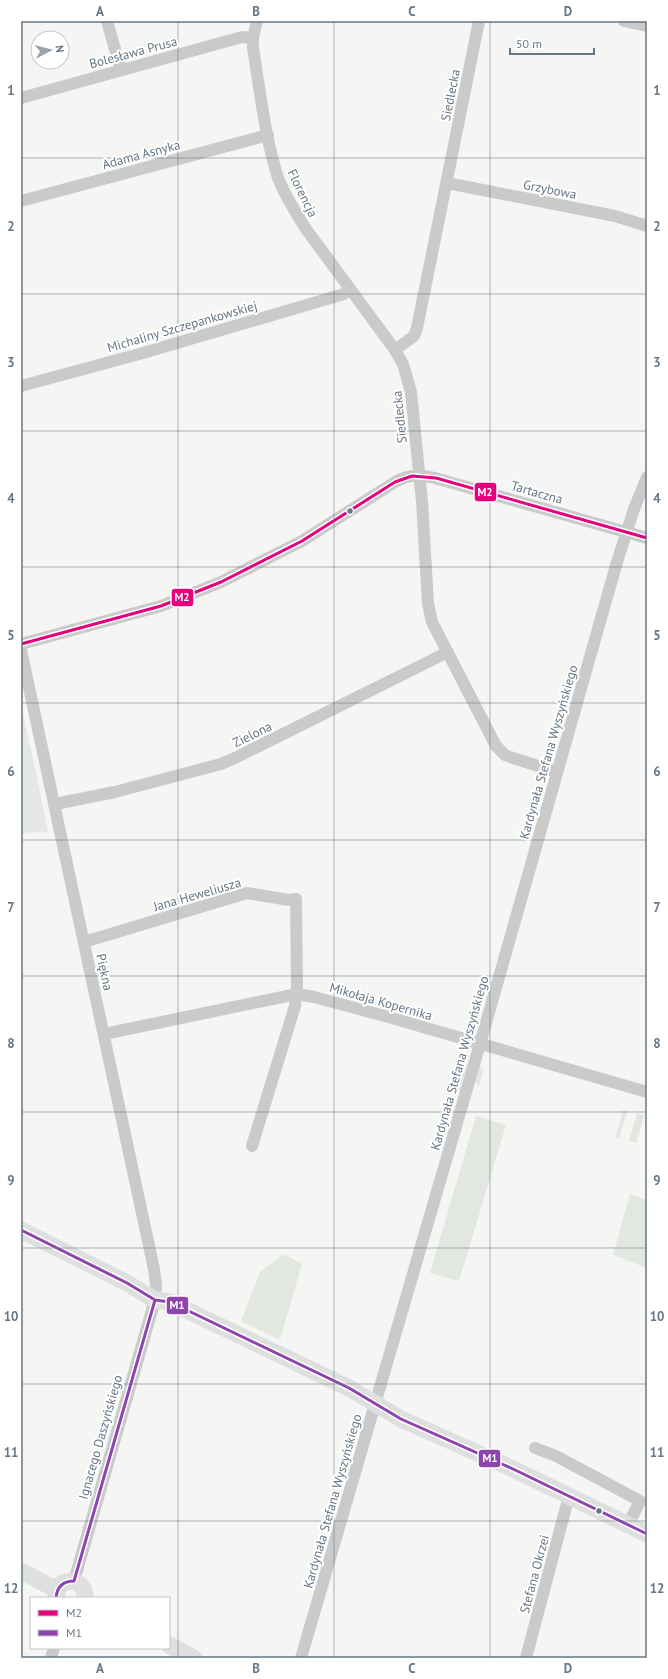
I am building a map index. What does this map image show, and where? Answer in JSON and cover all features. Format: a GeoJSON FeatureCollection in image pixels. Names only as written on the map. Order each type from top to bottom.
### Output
{"type":"FeatureCollection","features":[{"type":"Feature","properties":{"kind":"street"},"geometry":{"type":"LineString","coordinates":[[106,21],[121,70]]}},
{"type":"Feature","properties":{"kind":"street","name":"Florencja"},"geometry":{"type":"LineString","coordinates":[[257,21],[253,38],[254,53],[268,135],[279,179],[294,210],[306,229],[395,350]]}},
{"type":"Feature","properties":{"kind":"street","name":"Siedlecka"},"geometry":{"type":"LineString","coordinates":[[480,21],[416,331],[411,338],[395,350],[403,364],[411,392],[430,616],[496,746],[505,755],[557,772]]}},
{"type":"Feature","properties":{"kind":"street"},"geometry":{"type":"LineString","coordinates":[[624,21],[647,26]]}},
{"type":"Feature","properties":{"kind":"street","name":"Bolesława Prusa"},"geometry":{"type":"LineString","coordinates":[[21,98],[242,37],[253,38]]}},
{"type":"Feature","properties":{"kind":"street","name":"Adama Asnyka"},"geometry":{"type":"LineString","coordinates":[[21,201],[268,135]]}},
{"type":"Feature","properties":{"kind":"street","name":"Grzybowa"},"geometry":{"type":"LineString","coordinates":[[447,183],[615,216],[647,226]]}},
{"type":"Feature","properties":{"kind":"street","name":"Michaliny Szczepankowskiej"},"geometry":{"type":"LineString","coordinates":[[21,386],[143,353],[344,294],[350,290]]}},
{"type":"Feature","properties":{"kind":"street"},"geometry":{"type":"LineString","coordinates":[[21,644],[154,608],[201,591],[245,571],[302,541],[395,482],[408,476],[419,476]]}},
{"type":"Feature","properties":{"kind":"street","name":"Tartaczna"},"geometry":{"type":"LineString","coordinates":[[419,476],[442,480],[647,538]]}},
{"type":"Feature","properties":{"kind":"street","name":"Kardynała Stefana Wyszyńskiego"},"geometry":{"type":"LineString","coordinates":[[301,1658],[634,508],[647,477]]}},
{"type":"Feature","properties":{"kind":"street","name":"Piękna"},"geometry":{"type":"LineString","coordinates":[[21,650],[154,1269],[156,1285],[155,1300]]}},
{"type":"Feature","properties":{"kind":"street","name":"Zielona"},"geometry":{"type":"LineString","coordinates":[[55,804],[115,792],[221,764],[448,652]]}},
{"type":"Feature","properties":{"kind":"street","name":"Jana Heweliusza"},"geometry":{"type":"LineString","coordinates":[[84,942],[247,893],[289,900],[296,899],[297,994]]}},
{"type":"Feature","properties":{"kind":"street"},"geometry":{"type":"LineString","coordinates":[[252,1146],[295,1006],[297,994]]}},
{"type":"Feature","properties":{"kind":"street","name":"Mikołaja Kopernika"},"geometry":{"type":"LineString","coordinates":[[104,1034],[297,994],[314,997],[647,1092]]}},
{"type":"Feature","properties":{"kind":"street"},"geometry":{"type":"LineString","coordinates":[[21,1230],[127,1283],[155,1300],[170,1302],[181,1307],[348,1388],[401,1419],[511,1468],[647,1534]]}},
{"type":"Feature","properties":{"kind":"street","name":"Ignacego Daszyńskiego"},"geometry":{"type":"LineString","coordinates":[[74,1581],[155,1300]]}},
{"type":"Feature","properties":{"kind":"street"},"geometry":{"type":"LineString","coordinates":[[535,1448],[556,1456],[640,1501],[628,1525]]}},
{"type":"Feature","properties":{"kind":"street","name":"Stefana Okrzei"},"geometry":{"type":"LineString","coordinates":[[526,1658],[569,1496]]}},
{"type":"Feature","properties":{"kind":"street"},"geometry":{"type":"LineString","coordinates":[[21,1571],[56,1594],[66,1582],[74,1581],[85,1590],[85,1597]]}},
{"type":"Feature","properties":{"kind":"street"},"geometry":{"type":"LineString","coordinates":[[170,1646],[194,1658]]}},
{"type":"Feature","properties":{"kind":"shaded area"},"geometry":{"type":"Polygon","coordinates":[[[21,705],[36,773],[48,832],[21,833],[21,705]]]}},
{"type":"Feature","properties":{"kind":"shaded area"},"geometry":{"type":"Polygon","coordinates":[[[468,1063],[459,1093],[451,1092],[457,1072],[468,1063]]]}},
{"type":"Feature","properties":{"kind":"shaded area"},"geometry":{"type":"Polygon","coordinates":[[[480,1066],[483,1071],[479,1087],[475,1082],[480,1066]]]}},
{"type":"Feature","properties":{"kind":"shaded area"},"geometry":{"type":"Polygon","coordinates":[[[623,1110],[628,1110],[619,1139],[615,1138],[623,1110]]]}},
{"type":"Feature","properties":{"kind":"shaded area"},"geometry":{"type":"Polygon","coordinates":[[[637,1113],[644,1115],[636,1143],[629,1141],[637,1113]]]}},
{"type":"Feature","properties":{"kind":"shaded area"},"geometry":{"type":"Polygon","coordinates":[[[476,1116],[506,1125],[459,1281],[430,1273],[476,1116]]]}},
{"type":"Feature","properties":{"kind":"shaded area"},"geometry":{"type":"Polygon","coordinates":[[[630,1194],[647,1200],[647,1268],[613,1255],[630,1194]]]}},
{"type":"Feature","properties":{"kind":"shaded area"},"geometry":{"type":"Polygon","coordinates":[[[282,1255],[286,1255],[302,1264],[280,1340],[241,1321],[260,1272],[282,1255]]]}},
{"type":"Feature","properties":{"kind":"transit line","name":"M2"},"geometry":{"type":"LineString","coordinates":[[21,644],[161,606],[221,582],[302,541],[395,482],[412,476],[436,478],[647,538]]}},
{"type":"Feature","properties":{"kind":"transit line","name":"M1"},"geometry":{"type":"LineString","coordinates":[[21,1230],[127,1283],[155,1300],[170,1302],[349,1388],[401,1419],[511,1468],[647,1534]]}},
{"type":"Feature","properties":{"kind":"transit line","name":"M1"},"geometry":{"type":"LineString","coordinates":[[56,1597],[61,1585],[74,1581],[155,1300]]}}]}
